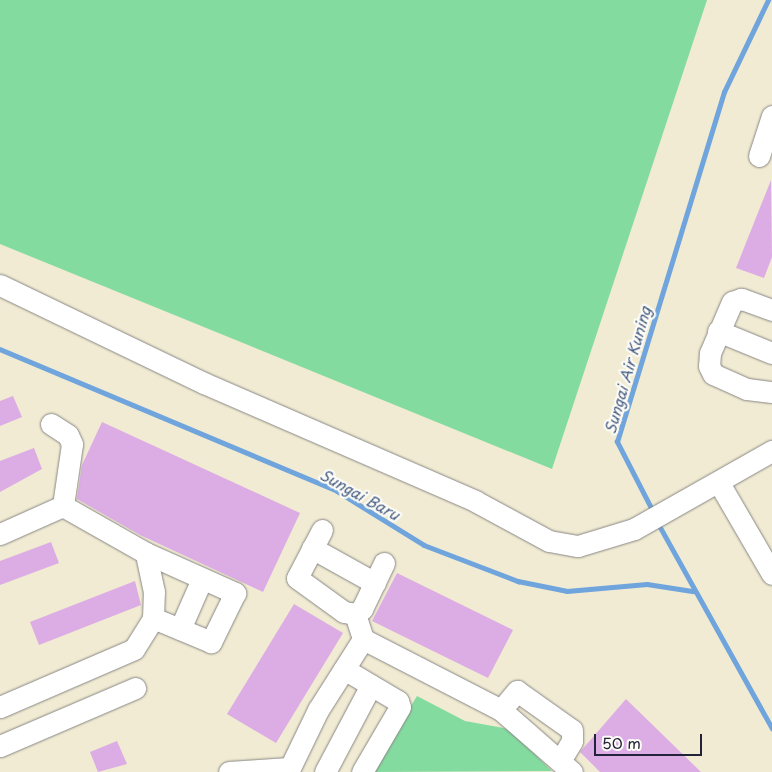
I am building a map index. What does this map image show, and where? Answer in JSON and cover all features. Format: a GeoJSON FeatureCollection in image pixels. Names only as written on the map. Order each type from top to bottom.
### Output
{"type":"FeatureCollection","features":[{"type":"Feature","properties":{"kind":"lane"},"geometry":{"type":"LineString","coordinates":[[759,156],[772,116]]}},
{"type":"Feature","properties":{"kind":"lane"},"geometry":{"type":"LineString","coordinates":[[0,285],[204,383],[475,501],[549,541],[578,546],[634,529],[719,483],[772,451]]}},
{"type":"Feature","properties":{"kind":"lane"},"geometry":{"type":"LineString","coordinates":[[772,310],[735,300],[718,331],[710,353],[713,374],[748,389],[772,392]]}},
{"type":"Feature","properties":{"kind":"lane"},"geometry":{"type":"LineString","coordinates":[[718,331],[772,353]]}},
{"type":"Feature","properties":{"kind":"lane"},"geometry":{"type":"LineString","coordinates":[[51,424],[68,435],[72,444],[63,506]]}},
{"type":"Feature","properties":{"kind":"lane"},"geometry":{"type":"LineString","coordinates":[[719,483],[772,574]]}},
{"type":"Feature","properties":{"kind":"lane"},"geometry":{"type":"LineString","coordinates":[[0,534],[63,506]]}},
{"type":"Feature","properties":{"kind":"lane"},"geometry":{"type":"LineString","coordinates":[[63,506],[146,553],[235,593],[211,642],[153,618]]}},
{"type":"Feature","properties":{"kind":"lane"},"geometry":{"type":"LineString","coordinates":[[322,530],[297,574],[300,583],[344,612],[355,614]]}},
{"type":"Feature","properties":{"kind":"lane"},"geometry":{"type":"LineString","coordinates":[[312,548],[374,583]]}},
{"type":"Feature","properties":{"kind":"lane"},"geometry":{"type":"LineString","coordinates":[[0,707],[134,649],[153,618],[154,592],[146,553]]}},
{"type":"Feature","properties":{"kind":"lane"},"geometry":{"type":"LineString","coordinates":[[384,563],[355,614],[363,639],[501,710],[566,766],[572,741],[572,730],[517,691],[501,710]]}},
{"type":"Feature","properties":{"kind":"lane"},"geometry":{"type":"LineString","coordinates":[[180,629],[202,579]]}},
{"type":"Feature","properties":{"kind":"lane"},"geometry":{"type":"LineString","coordinates":[[229,772],[288,770],[344,669],[363,639]]}},
{"type":"Feature","properties":{"kind":"lane"},"geometry":{"type":"LineString","coordinates":[[344,669],[398,701],[400,707],[362,772]]}},
{"type":"Feature","properties":{"kind":"lane"},"geometry":{"type":"LineString","coordinates":[[325,772],[371,685]]}},
{"type":"Feature","properties":{"kind":"lane"},"geometry":{"type":"LineString","coordinates":[[0,746],[135,688]]}},
{"type":"Feature","properties":{"kind":"green space"},"geometry":{"type":"Polygon","coordinates":[[[0,0],[707,0],[552,469],[0,244],[0,0]]]}},
{"type":"Feature","properties":{"kind":"green space"},"geometry":{"type":"Polygon","coordinates":[[[417,696],[465,721],[509,729],[552,771],[370,772],[417,696]]]}},
{"type":"Feature","properties":{"kind":"building"},"geometry":{"type":"Polygon","coordinates":[[[771,180],[772,257],[764,278],[736,268],[771,180]]]}},
{"type":"Feature","properties":{"kind":"building"},"geometry":{"type":"Polygon","coordinates":[[[13,396],[22,417],[0,426],[0,401],[13,396]]]}},
{"type":"Feature","properties":{"kind":"building"},"geometry":{"type":"Polygon","coordinates":[[[102,422],[300,513],[263,592],[140,535],[77,499],[82,465],[102,422]]]}},
{"type":"Feature","properties":{"kind":"building"},"geometry":{"type":"Polygon","coordinates":[[[34,448],[42,469],[0,492],[0,461],[34,448]]]}},
{"type":"Feature","properties":{"kind":"building"},"geometry":{"type":"Polygon","coordinates":[[[51,542],[59,563],[0,585],[0,561],[51,542]]]}},
{"type":"Feature","properties":{"kind":"building"},"geometry":{"type":"Polygon","coordinates":[[[397,573],[513,630],[488,678],[372,621],[397,573]]]}},
{"type":"Feature","properties":{"kind":"building"},"geometry":{"type":"Polygon","coordinates":[[[135,581],[141,605],[39,645],[30,622],[135,581]]]}},
{"type":"Feature","properties":{"kind":"building"},"geometry":{"type":"Polygon","coordinates":[[[294,604],[343,633],[276,743],[227,714],[294,604]]]}},
{"type":"Feature","properties":{"kind":"building"},"geometry":{"type":"Polygon","coordinates":[[[626,699],[701,772],[600,772],[580,752],[626,699]]]}},
{"type":"Feature","properties":{"kind":"building"},"geometry":{"type":"Polygon","coordinates":[[[117,741],[127,764],[98,772],[90,752],[117,741]]]}},
{"type":"Feature","properties":{"kind":"waterway","name":"Sungai Air Kuning"},"geometry":{"type":"LineString","coordinates":[[653,512],[617,442],[724,92],[768,0]]}},
{"type":"Feature","properties":{"kind":"waterway","name":"Sungai Baru"},"geometry":{"type":"LineString","coordinates":[[0,349],[337,491],[424,545],[518,581],[567,591],[647,584],[693,591]]}},
{"type":"Feature","properties":{"kind":"waterway","name":"Sungai Air Kuning"},"geometry":{"type":"LineString","coordinates":[[658,523],[772,728]]}}]}
